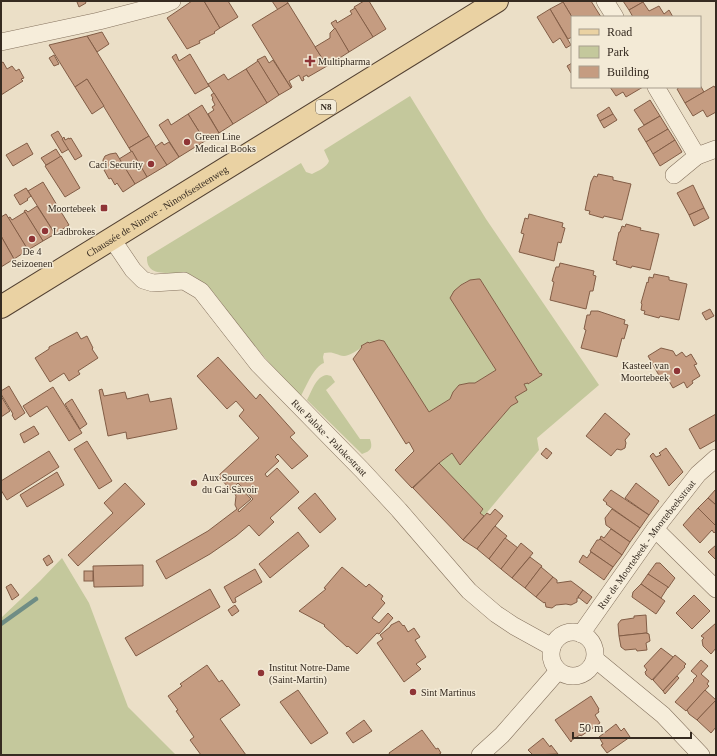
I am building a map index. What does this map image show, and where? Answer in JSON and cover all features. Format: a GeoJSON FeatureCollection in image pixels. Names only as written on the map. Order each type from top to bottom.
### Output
{"type":"FeatureCollection","features":[{"type":"Feature","properties":{"kind":"main road","name":"Chaussée de Ninove - Ninoofsesteenweg"},"geometry":{"type":"LineString","coordinates":[[1,308],[497,1]]}},
{"type":"Feature","properties":{"kind":"street"},"geometry":{"type":"LineString","coordinates":[[1,42],[99,21],[172,1]]}},
{"type":"Feature","properties":{"kind":"street"},"geometry":{"type":"LineString","coordinates":[[606,1],[614,16]]}},
{"type":"Feature","properties":{"kind":"street"},"geometry":{"type":"LineString","coordinates":[[657,88],[697,156]]}},
{"type":"Feature","properties":{"kind":"street"},"geometry":{"type":"LineString","coordinates":[[674,175],[697,156],[716,149]]}},
{"type":"Feature","properties":{"kind":"street","name":"Rue Paloke - Palokestraat"},"geometry":{"type":"LineString","coordinates":[[112,239],[133,270],[143,280],[153,283],[184,281],[201,291],[258,364],[399,510],[469,591],[496,614],[514,626],[552,646]]}},
{"type":"Feature","properties":{"kind":"street","name":"Rue de Moortebeek - Moortebeekstraat"},"geometry":{"type":"LineString","coordinates":[[581,634],[655,529],[698,474],[716,458]]}},
{"type":"Feature","properties":{"kind":"street"},"geometry":{"type":"LineString","coordinates":[[655,529],[716,589]]}},
{"type":"Feature","properties":{"kind":"street"},"geometry":{"type":"LineString","coordinates":[[574,632],[581,634],[588,638],[593,644],[595,659],[592,666],[580,676],[572,677],[564,675],[553,663],[551,655],[552,646],[561,636],[568,633],[574,632]]}},
{"type":"Feature","properties":{"kind":"street"},"geometry":{"type":"LineString","coordinates":[[595,659],[663,715],[701,755]]}},
{"type":"Feature","properties":{"kind":"street"},"geometry":{"type":"LineString","coordinates":[[480,755],[502,735],[558,670]]}},
{"type":"Feature","properties":{"kind":"green space"},"geometry":{"type":"Polygon","coordinates":[[[410,96],[486,219],[599,385],[537,438],[539,450],[484,516],[480,513],[483,509],[439,463],[452,453],[460,465],[511,406],[518,402],[515,397],[526,390],[524,384],[529,384],[542,375],[480,279],[470,280],[462,284],[451,298],[496,370],[475,383],[459,385],[453,392],[450,399],[429,412],[383,340],[368,342],[346,356],[341,356],[330,352],[324,353],[324,363],[314,372],[301,396],[267,360],[207,286],[189,274],[162,273],[151,269],[148,264],[147,257],[301,163],[306,172],[312,174],[322,169],[329,161],[324,150],[410,96]]]}},
{"type":"Feature","properties":{"kind":"green space"},"geometry":{"type":"Polygon","coordinates":[[[323,376],[331,376],[335,382],[326,390],[360,439],[370,439],[371,447],[367,452],[362,454],[307,400],[317,381],[323,376]]]}},
{"type":"Feature","properties":{"kind":"green space"},"geometry":{"type":"Polygon","coordinates":[[[62,558],[89,603],[128,707],[176,755],[1,755],[1,618],[62,558]]]}},
{"type":"Feature","properties":{"kind":"building"},"geometry":{"type":"Polygon","coordinates":[[[85,1],[86,3],[79,7],[77,2],[85,1]]]}},
{"type":"Feature","properties":{"kind":"building"},"geometry":{"type":"Polygon","coordinates":[[[192,1],[204,1],[220,28],[214,32],[215,33],[199,41],[200,43],[187,49],[167,18],[192,1]]]}},
{"type":"Feature","properties":{"kind":"building"},"geometry":{"type":"Polygon","coordinates":[[[204,1],[228,1],[238,17],[220,28],[204,1]]]}},
{"type":"Feature","properties":{"kind":"building"},"geometry":{"type":"Polygon","coordinates":[[[272,1],[287,1],[288,3],[278,10],[272,1]]]}},
{"type":"Feature","properties":{"kind":"building"},"geometry":{"type":"Polygon","coordinates":[[[364,1],[369,1],[386,29],[373,37],[354,7],[364,1]]]}},
{"type":"Feature","properties":{"kind":"building"},"geometry":{"type":"Polygon","coordinates":[[[591,1],[600,16],[571,16],[563,2],[591,1]]]}},
{"type":"Feature","properties":{"kind":"building"},"geometry":{"type":"Polygon","coordinates":[[[623,1],[645,1],[629,10],[623,1]]]}},
{"type":"Feature","properties":{"kind":"building"},"geometry":{"type":"Polygon","coordinates":[[[563,2],[571,16],[571,38],[568,39],[550,9],[563,2]]]}},
{"type":"Feature","properties":{"kind":"building"},"geometry":{"type":"Polygon","coordinates":[[[643,2],[649,11],[659,6],[664,14],[669,10],[672,16],[632,16],[629,10],[643,2]]]}},
{"type":"Feature","properties":{"kind":"building"},"geometry":{"type":"Polygon","coordinates":[[[288,3],[327,66],[308,77],[307,75],[303,77],[304,80],[302,81],[299,75],[289,81],[292,87],[291,88],[252,25],[288,3]]]}},
{"type":"Feature","properties":{"kind":"building"},"geometry":{"type":"Polygon","coordinates":[[[355,8],[373,37],[349,52],[331,23],[336,20],[337,23],[352,14],[350,11],[355,8]]]}},
{"type":"Feature","properties":{"kind":"building"},"geometry":{"type":"Polygon","coordinates":[[[550,9],[571,45],[566,48],[560,38],[553,43],[537,17],[550,9]]]}},
{"type":"Feature","properties":{"kind":"building"},"geometry":{"type":"Polygon","coordinates":[[[335,28],[349,52],[327,66],[315,47],[330,38],[330,33],[335,28]]]}},
{"type":"Feature","properties":{"kind":"building"},"geometry":{"type":"Polygon","coordinates":[[[102,32],[109,44],[97,52],[87,36],[102,32]]]}},
{"type":"Feature","properties":{"kind":"building"},"geometry":{"type":"Polygon","coordinates":[[[87,36],[149,136],[129,148],[87,79],[75,87],[49,45],[87,36]]]}},
{"type":"Feature","properties":{"kind":"building"},"geometry":{"type":"Polygon","coordinates":[[[176,54],[179,61],[190,54],[209,86],[195,94],[172,57],[176,54]]]}},
{"type":"Feature","properties":{"kind":"building"},"geometry":{"type":"Polygon","coordinates":[[[54,55],[59,64],[54,66],[49,58],[54,55]]]}},
{"type":"Feature","properties":{"kind":"building"},"geometry":{"type":"Polygon","coordinates":[[[265,56],[269,63],[273,60],[291,88],[279,95],[257,60],[265,56]]]}},
{"type":"Feature","properties":{"kind":"building"},"geometry":{"type":"Polygon","coordinates":[[[258,61],[279,95],[267,103],[246,69],[258,61]]]}},
{"type":"Feature","properties":{"kind":"building"},"geometry":{"type":"Polygon","coordinates":[[[3,62],[7,69],[12,66],[16,71],[19,69],[24,78],[21,79],[23,81],[1,95],[1,63],[3,62]]]}},
{"type":"Feature","properties":{"kind":"building"},"geometry":{"type":"Polygon","coordinates":[[[571,64],[571,73],[567,66],[571,64]]]}},
{"type":"Feature","properties":{"kind":"building"},"geometry":{"type":"Polygon","coordinates":[[[246,69],[267,103],[233,124],[208,84],[224,74],[228,80],[246,69]]]}},
{"type":"Feature","properties":{"kind":"building"},"geometry":{"type":"Polygon","coordinates":[[[87,79],[104,106],[92,114],[75,87],[87,79]]]}},
{"type":"Feature","properties":{"kind":"building"},"geometry":{"type":"Polygon","coordinates":[[[714,86],[716,89],[716,112],[707,117],[703,110],[693,116],[685,103],[714,86]]]}},
{"type":"Feature","properties":{"kind":"building"},"geometry":{"type":"Polygon","coordinates":[[[701,87],[704,92],[685,103],[677,89],[701,88],[701,87]]]}},
{"type":"Feature","properties":{"kind":"building"},"geometry":{"type":"Polygon","coordinates":[[[611,88],[641,88],[626,97],[623,92],[616,96],[611,88]]]}},
{"type":"Feature","properties":{"kind":"building"},"geometry":{"type":"Polygon","coordinates":[[[214,93],[233,124],[219,133],[208,114],[214,110],[212,107],[215,105],[211,95],[214,93]]]}},
{"type":"Feature","properties":{"kind":"building"},"geometry":{"type":"Polygon","coordinates":[[[650,100],[660,116],[644,125],[634,110],[650,100]]]}},
{"type":"Feature","properties":{"kind":"building"},"geometry":{"type":"Polygon","coordinates":[[[202,105],[219,133],[205,141],[188,114],[202,105]]]}},
{"type":"Feature","properties":{"kind":"building"},"geometry":{"type":"Polygon","coordinates":[[[609,107],[613,114],[600,121],[597,115],[609,107]]]}},
{"type":"Feature","properties":{"kind":"building"},"geometry":{"type":"Polygon","coordinates":[[[188,114],[205,141],[179,157],[159,125],[168,119],[171,125],[188,114]]]}},
{"type":"Feature","properties":{"kind":"building"},"geometry":{"type":"Polygon","coordinates":[[[613,114],[617,120],[604,128],[600,121],[613,114]]]}},
{"type":"Feature","properties":{"kind":"building"},"geometry":{"type":"Polygon","coordinates":[[[660,116],[668,129],[646,142],[638,129],[660,116]]]}},
{"type":"Feature","properties":{"kind":"building"},"geometry":{"type":"Polygon","coordinates":[[[668,129],[675,140],[653,154],[646,142],[668,129]]]}},
{"type":"Feature","properties":{"kind":"building"},"geometry":{"type":"Polygon","coordinates":[[[58,131],[69,149],[62,153],[51,135],[58,131]]]}},
{"type":"Feature","properties":{"kind":"building"},"geometry":{"type":"Polygon","coordinates":[[[149,136],[167,165],[147,177],[129,148],[149,136]]]}},
{"type":"Feature","properties":{"kind":"building"},"geometry":{"type":"Polygon","coordinates":[[[64,137],[65,140],[71,138],[82,156],[75,160],[62,139],[64,137]]]}},
{"type":"Feature","properties":{"kind":"building"},"geometry":{"type":"Polygon","coordinates":[[[675,140],[682,152],[660,166],[653,154],[675,140]]]}},
{"type":"Feature","properties":{"kind":"building"},"geometry":{"type":"Polygon","coordinates":[[[162,142],[164,145],[169,142],[179,157],[167,165],[155,147],[162,142]]]}},
{"type":"Feature","properties":{"kind":"building"},"geometry":{"type":"Polygon","coordinates":[[[27,143],[33,154],[13,166],[6,155],[27,143]]]}},
{"type":"Feature","properties":{"kind":"building"},"geometry":{"type":"Polygon","coordinates":[[[56,149],[61,157],[46,165],[41,158],[56,149]]]}},
{"type":"Feature","properties":{"kind":"building"},"geometry":{"type":"Polygon","coordinates":[[[132,151],[147,177],[135,184],[119,159],[132,151]]]}},
{"type":"Feature","properties":{"kind":"building"},"geometry":{"type":"Polygon","coordinates":[[[116,153],[135,184],[123,192],[117,183],[115,185],[111,178],[109,179],[104,170],[106,169],[103,164],[105,156],[116,153]]]}},
{"type":"Feature","properties":{"kind":"building"},"geometry":{"type":"Polygon","coordinates":[[[61,156],[80,188],[65,197],[45,166],[61,156]]]}},
{"type":"Feature","properties":{"kind":"building"},"geometry":{"type":"Polygon","coordinates":[[[598,174],[613,177],[613,180],[631,184],[622,220],[604,216],[603,218],[589,214],[590,211],[585,210],[591,182],[594,176],[597,177],[598,174]]]}},
{"type":"Feature","properties":{"kind":"building"},"geometry":{"type":"Polygon","coordinates":[[[43,182],[69,225],[55,234],[28,191],[43,182]]]}},
{"type":"Feature","properties":{"kind":"building"},"geometry":{"type":"Polygon","coordinates":[[[693,185],[704,208],[689,215],[677,193],[693,185]]]}},
{"type":"Feature","properties":{"kind":"building"},"geometry":{"type":"Polygon","coordinates":[[[26,188],[31,196],[20,205],[14,195],[26,188]]]}},
{"type":"Feature","properties":{"kind":"building"},"geometry":{"type":"Polygon","coordinates":[[[37,206],[55,234],[43,241],[24,211],[26,210],[28,212],[37,206]]]}},
{"type":"Feature","properties":{"kind":"building"},"geometry":{"type":"Polygon","coordinates":[[[704,208],[709,218],[694,226],[689,215],[704,208]]]}},
{"type":"Feature","properties":{"kind":"building"},"geometry":{"type":"Polygon","coordinates":[[[25,212],[43,241],[28,250],[8,218],[10,217],[12,220],[25,212]]]}},
{"type":"Feature","properties":{"kind":"building"},"geometry":{"type":"Polygon","coordinates":[[[6,214],[28,250],[14,259],[1,236],[1,217],[6,214]]]}},
{"type":"Feature","properties":{"kind":"building"},"geometry":{"type":"Polygon","coordinates":[[[529,214],[563,223],[562,227],[565,228],[561,243],[558,242],[554,261],[519,252],[524,234],[521,233],[525,218],[528,219],[529,214]]]}},
{"type":"Feature","properties":{"kind":"building"},"geometry":{"type":"Polygon","coordinates":[[[626,224],[641,228],[640,230],[659,234],[650,270],[632,266],[631,268],[616,264],[617,261],[613,260],[619,232],[622,226],[625,227],[626,224]]]}},
{"type":"Feature","properties":{"kind":"building"},"geometry":{"type":"Polygon","coordinates":[[[1,236],[14,259],[1,267],[1,236]]]}},
{"type":"Feature","properties":{"kind":"building"},"geometry":{"type":"Polygon","coordinates":[[[560,263],[594,271],[593,275],[596,276],[593,291],[590,291],[586,309],[550,300],[554,282],[552,281],[556,267],[559,267],[560,263]]]}},
{"type":"Feature","properties":{"kind":"building"},"geometry":{"type":"Polygon","coordinates":[[[654,274],[669,277],[669,280],[687,284],[679,320],[660,316],[659,318],[644,314],[645,311],[641,310],[641,303],[647,282],[648,283],[649,277],[653,278],[654,274]]]}},
{"type":"Feature","properties":{"kind":"building"},"geometry":{"type":"Polygon","coordinates":[[[480,279],[542,375],[528,384],[524,384],[527,390],[515,397],[518,402],[511,406],[460,465],[452,453],[412,488],[395,470],[414,451],[409,442],[406,444],[353,359],[362,347],[361,346],[368,342],[379,340],[384,341],[429,412],[450,399],[453,392],[459,385],[475,383],[496,370],[450,298],[454,291],[461,285],[470,280],[480,279]]]}},
{"type":"Feature","properties":{"kind":"building"},"geometry":{"type":"Polygon","coordinates":[[[710,309],[714,316],[706,320],[702,313],[710,309]]]}},
{"type":"Feature","properties":{"kind":"building"},"geometry":{"type":"Polygon","coordinates":[[[591,311],[598,311],[625,320],[624,324],[628,325],[624,339],[622,338],[617,357],[581,348],[586,330],[584,329],[587,315],[590,315],[591,311]]]}},
{"type":"Feature","properties":{"kind":"building"},"geometry":{"type":"Polygon","coordinates":[[[77,332],[81,339],[87,336],[93,348],[92,349],[98,358],[78,371],[80,374],[69,381],[64,373],[50,382],[35,358],[49,349],[49,347],[77,332]]]}},
{"type":"Feature","properties":{"kind":"building","name":"Kasteel van Moortebeek"},"geometry":{"type":"Polygon","coordinates":[[[661,348],[673,351],[676,356],[682,352],[686,357],[691,354],[697,364],[694,365],[700,376],[692,381],[693,383],[687,388],[684,382],[673,388],[666,376],[661,379],[648,356],[661,348]]]}},
{"type":"Feature","properties":{"kind":"building"},"geometry":{"type":"Polygon","coordinates":[[[218,357],[256,399],[260,394],[295,433],[290,437],[308,456],[292,469],[278,454],[275,457],[279,461],[265,474],[267,477],[277,468],[299,492],[270,518],[274,522],[259,536],[249,525],[210,554],[166,579],[156,561],[208,531],[237,509],[235,505],[236,496],[233,491],[239,486],[251,499],[238,510],[239,512],[253,499],[238,483],[231,490],[218,476],[259,438],[239,416],[244,410],[236,401],[227,409],[197,376],[218,357]]]}},
{"type":"Feature","properties":{"kind":"building"},"geometry":{"type":"Polygon","coordinates":[[[9,386],[25,413],[15,420],[1,394],[1,391],[9,386]]]}},
{"type":"Feature","properties":{"kind":"building"},"geometry":{"type":"Polygon","coordinates":[[[53,387],[82,433],[69,441],[47,406],[30,417],[23,406],[53,387]]]}},
{"type":"Feature","properties":{"kind":"building"},"geometry":{"type":"Polygon","coordinates":[[[102,389],[104,396],[125,392],[127,399],[148,394],[150,402],[171,398],[177,429],[127,439],[126,432],[108,436],[99,390],[102,389]]]}},
{"type":"Feature","properties":{"kind":"building"},"geometry":{"type":"Polygon","coordinates":[[[1,396],[10,411],[1,417],[1,396]]]}},
{"type":"Feature","properties":{"kind":"building"},"geometry":{"type":"Polygon","coordinates":[[[72,399],[87,424],[80,429],[65,404],[72,399]]]}},
{"type":"Feature","properties":{"kind":"building"},"geometry":{"type":"Polygon","coordinates":[[[605,413],[630,434],[625,440],[625,448],[621,450],[617,449],[611,456],[586,436],[605,413]]]}},
{"type":"Feature","properties":{"kind":"building"},"geometry":{"type":"Polygon","coordinates":[[[716,414],[716,440],[700,449],[689,429],[716,414]]]}},
{"type":"Feature","properties":{"kind":"building"},"geometry":{"type":"Polygon","coordinates":[[[34,426],[39,434],[24,443],[20,434],[34,426]]]}},
{"type":"Feature","properties":{"kind":"building"},"geometry":{"type":"Polygon","coordinates":[[[87,441],[112,481],[99,489],[74,449],[87,441]]]}},
{"type":"Feature","properties":{"kind":"building"},"geometry":{"type":"Polygon","coordinates":[[[546,448],[552,453],[547,459],[541,454],[546,448]]]}},
{"type":"Feature","properties":{"kind":"building"},"geometry":{"type":"Polygon","coordinates":[[[666,448],[683,472],[669,486],[650,456],[653,453],[656,457],[661,455],[659,453],[666,448]]]}},
{"type":"Feature","properties":{"kind":"building"},"geometry":{"type":"Polygon","coordinates":[[[49,451],[59,467],[7,500],[1,490],[1,481],[49,451]]]}},
{"type":"Feature","properties":{"kind":"building"},"geometry":{"type":"Polygon","coordinates":[[[439,463],[483,509],[480,513],[484,516],[463,540],[413,488],[439,463]]]}},
{"type":"Feature","properties":{"kind":"building"},"geometry":{"type":"Polygon","coordinates":[[[57,472],[64,485],[27,507],[20,495],[57,472]]]}},
{"type":"Feature","properties":{"kind":"building"},"geometry":{"type":"Polygon","coordinates":[[[125,483],[145,504],[78,566],[68,555],[113,513],[104,503],[125,483]]]}},
{"type":"Feature","properties":{"kind":"building"},"geometry":{"type":"Polygon","coordinates":[[[636,483],[659,501],[649,515],[625,498],[636,483]]]}},
{"type":"Feature","properties":{"kind":"building"},"geometry":{"type":"Polygon","coordinates":[[[716,489],[716,505],[708,498],[716,489]]]}},
{"type":"Feature","properties":{"kind":"building"},"geometry":{"type":"Polygon","coordinates":[[[611,490],[649,515],[640,528],[606,504],[607,503],[603,500],[611,490]]]}},
{"type":"Feature","properties":{"kind":"building"},"geometry":{"type":"Polygon","coordinates":[[[315,493],[336,519],[320,533],[298,508],[315,493]]]}},
{"type":"Feature","properties":{"kind":"building"},"geometry":{"type":"Polygon","coordinates":[[[708,498],[716,505],[716,526],[698,508],[708,498]]]}},
{"type":"Feature","properties":{"kind":"building"},"geometry":{"type":"Polygon","coordinates":[[[698,508],[716,526],[716,531],[714,533],[712,530],[700,543],[683,525],[698,508]]]}},
{"type":"Feature","properties":{"kind":"building"},"geometry":{"type":"Polygon","coordinates":[[[495,509],[503,516],[477,549],[463,540],[487,513],[490,515],[495,509]]]}},
{"type":"Feature","properties":{"kind":"building"},"geometry":{"type":"Polygon","coordinates":[[[612,509],[640,528],[630,542],[606,525],[605,518],[612,509]]]}},
{"type":"Feature","properties":{"kind":"building"},"geometry":{"type":"Polygon","coordinates":[[[495,526],[507,536],[489,559],[477,549],[495,526]]]}},
{"type":"Feature","properties":{"kind":"building"},"geometry":{"type":"Polygon","coordinates":[[[611,529],[630,542],[622,555],[600,539],[601,536],[604,538],[611,529]]]}},
{"type":"Feature","properties":{"kind":"building"},"geometry":{"type":"Polygon","coordinates":[[[298,532],[309,546],[270,578],[259,564],[298,532]]]}},
{"type":"Feature","properties":{"kind":"building"},"geometry":{"type":"Polygon","coordinates":[[[505,538],[518,548],[501,569],[489,559],[505,538]]]}},
{"type":"Feature","properties":{"kind":"building"},"geometry":{"type":"Polygon","coordinates":[[[600,539],[622,555],[613,567],[590,551],[597,540],[600,539]]]}},
{"type":"Feature","properties":{"kind":"building"},"geometry":{"type":"Polygon","coordinates":[[[521,543],[533,553],[512,578],[501,569],[521,543]]]}},
{"type":"Feature","properties":{"kind":"building"},"geometry":{"type":"Polygon","coordinates":[[[716,545],[716,560],[708,552],[716,545]]]}},
{"type":"Feature","properties":{"kind":"building"},"geometry":{"type":"Polygon","coordinates":[[[591,552],[613,567],[604,580],[579,562],[583,555],[587,558],[591,552]]]}},
{"type":"Feature","properties":{"kind":"building"},"geometry":{"type":"Polygon","coordinates":[[[49,555],[53,562],[47,566],[43,559],[49,555]]]}},
{"type":"Feature","properties":{"kind":"building"},"geometry":{"type":"Polygon","coordinates":[[[530,557],[542,566],[525,588],[512,578],[530,557]]]}},
{"type":"Feature","properties":{"kind":"building"},"geometry":{"type":"Polygon","coordinates":[[[656,563],[660,563],[675,578],[668,588],[648,574],[656,563]]]}},
{"type":"Feature","properties":{"kind":"building"},"geometry":{"type":"Polygon","coordinates":[[[143,565],[143,586],[94,587],[93,566],[143,565]]]}},
{"type":"Feature","properties":{"kind":"building"},"geometry":{"type":"Polygon","coordinates":[[[342,567],[366,587],[369,584],[383,596],[381,599],[385,603],[372,618],[379,623],[388,613],[393,618],[379,634],[377,633],[357,654],[348,646],[347,647],[324,626],[325,625],[299,611],[326,589],[324,588],[342,567]]]}},
{"type":"Feature","properties":{"kind":"building"},"geometry":{"type":"Polygon","coordinates":[[[541,567],[553,577],[536,597],[525,588],[541,567]]]}},
{"type":"Feature","properties":{"kind":"building"},"geometry":{"type":"Polygon","coordinates":[[[255,569],[262,582],[235,598],[236,602],[233,603],[224,587],[255,569]]]}},
{"type":"Feature","properties":{"kind":"building"},"geometry":{"type":"Polygon","coordinates":[[[84,571],[93,571],[93,581],[84,581],[84,571]]]}},
{"type":"Feature","properties":{"kind":"building"},"geometry":{"type":"Polygon","coordinates":[[[648,574],[668,587],[661,598],[641,584],[648,574]]]}},
{"type":"Feature","properties":{"kind":"building"},"geometry":{"type":"Polygon","coordinates":[[[553,577],[557,580],[557,583],[571,581],[583,590],[578,597],[579,598],[577,598],[577,602],[571,605],[556,605],[552,608],[546,607],[545,602],[544,603],[536,597],[553,577]]]}},
{"type":"Feature","properties":{"kind":"building"},"geometry":{"type":"Polygon","coordinates":[[[11,584],[19,595],[12,600],[6,587],[11,584]]]}},
{"type":"Feature","properties":{"kind":"building"},"geometry":{"type":"Polygon","coordinates":[[[641,584],[665,601],[656,614],[632,597],[633,592],[641,584]]]}},
{"type":"Feature","properties":{"kind":"building"},"geometry":{"type":"Polygon","coordinates":[[[210,589],[220,607],[136,656],[125,638],[210,589]]]}},
{"type":"Feature","properties":{"kind":"building"},"geometry":{"type":"Polygon","coordinates":[[[583,590],[592,597],[587,604],[578,597],[583,590]]]}},
{"type":"Feature","properties":{"kind":"building"},"geometry":{"type":"Polygon","coordinates":[[[694,595],[710,611],[692,629],[676,613],[694,595]]]}},
{"type":"Feature","properties":{"kind":"building"},"geometry":{"type":"Polygon","coordinates":[[[235,605],[239,611],[232,616],[228,610],[235,605]]]}},
{"type":"Feature","properties":{"kind":"building"},"geometry":{"type":"Polygon","coordinates":[[[646,615],[647,633],[619,636],[618,624],[621,620],[634,618],[634,616],[646,615]]]}},
{"type":"Feature","properties":{"kind":"building"},"geometry":{"type":"Polygon","coordinates":[[[399,621],[403,626],[404,625],[408,632],[414,628],[420,637],[415,640],[426,657],[416,664],[421,669],[404,682],[377,643],[383,639],[380,635],[391,625],[399,621]]]}},
{"type":"Feature","properties":{"kind":"building"},"geometry":{"type":"Polygon","coordinates":[[[716,623],[716,648],[711,654],[703,646],[702,640],[704,638],[701,636],[716,623]]]}},
{"type":"Feature","properties":{"kind":"building"},"geometry":{"type":"Polygon","coordinates":[[[649,634],[650,641],[646,643],[647,650],[625,650],[621,647],[619,636],[649,634]]]}},
{"type":"Feature","properties":{"kind":"building"},"geometry":{"type":"Polygon","coordinates":[[[661,648],[673,657],[652,680],[646,675],[645,672],[647,670],[644,666],[661,648]]]}},
{"type":"Feature","properties":{"kind":"building"},"geometry":{"type":"Polygon","coordinates":[[[675,655],[686,664],[684,666],[685,667],[663,691],[653,680],[675,655]]]}},
{"type":"Feature","properties":{"kind":"building"},"geometry":{"type":"Polygon","coordinates":[[[701,660],[708,666],[701,674],[709,681],[707,684],[709,686],[686,711],[675,702],[694,681],[693,680],[697,676],[691,671],[701,660]]]}},
{"type":"Feature","properties":{"kind":"building"},"geometry":{"type":"Polygon","coordinates":[[[207,665],[219,682],[222,680],[240,705],[220,719],[246,755],[201,755],[190,740],[194,737],[176,711],[178,710],[168,696],[182,686],[180,684],[207,665]]]}},
{"type":"Feature","properties":{"kind":"building"},"geometry":{"type":"Polygon","coordinates":[[[677,676],[679,678],[665,694],[663,691],[677,676]]]}},
{"type":"Feature","properties":{"kind":"building"},"geometry":{"type":"Polygon","coordinates":[[[298,690],[328,733],[311,744],[280,702],[298,690]]]}},
{"type":"Feature","properties":{"kind":"building"},"geometry":{"type":"Polygon","coordinates":[[[705,690],[716,700],[697,720],[689,714],[687,710],[705,690]]]}},
{"type":"Feature","properties":{"kind":"building"},"geometry":{"type":"Polygon","coordinates":[[[591,696],[599,709],[599,712],[595,715],[600,723],[571,742],[555,720],[591,696]]]}},
{"type":"Feature","properties":{"kind":"building"},"geometry":{"type":"Polygon","coordinates":[[[716,700],[716,727],[711,733],[697,720],[716,700]]]}},
{"type":"Feature","properties":{"kind":"building"},"geometry":{"type":"Polygon","coordinates":[[[364,720],[372,731],[353,743],[346,733],[364,720]]]}},
{"type":"Feature","properties":{"kind":"building"},"geometry":{"type":"Polygon","coordinates":[[[616,724],[621,731],[624,728],[630,737],[607,753],[601,745],[603,744],[599,737],[616,724]]]}},
{"type":"Feature","properties":{"kind":"building"},"geometry":{"type":"Polygon","coordinates":[[[422,730],[436,749],[438,748],[441,753],[438,755],[390,755],[389,753],[422,730]]]}},
{"type":"Feature","properties":{"kind":"building"},"geometry":{"type":"Polygon","coordinates":[[[543,738],[558,754],[533,755],[528,750],[543,738]]]}},
{"type":"Feature","properties":{"kind":"waterway","name":"Moortebeek"},"geometry":{"type":"LineString","coordinates":[[1,624],[36,599]]}},
{"type":"Feature","properties":{"kind":"place","name":"Multipharma"},"geometry":{"type":"Point","coordinates":[310,61]}},
{"type":"Feature","properties":{"kind":"place","name":"Green Line Medical Books"},"geometry":{"type":"Point","coordinates":[187,142]}},
{"type":"Feature","properties":{"kind":"place","name":"Caci Security"},"geometry":{"type":"Point","coordinates":[151,164]}},
{"type":"Feature","properties":{"kind":"place","name":"Moortebeek"},"geometry":{"type":"Point","coordinates":[104,208]}},
{"type":"Feature","properties":{"kind":"place","name":"Ladbrokes"},"geometry":{"type":"Point","coordinates":[45,231]}},
{"type":"Feature","properties":{"kind":"place","name":"De 4 Seizoenen"},"geometry":{"type":"Point","coordinates":[32,239]}},
{"type":"Feature","properties":{"kind":"place","name":"Kasteel van Moortebeek"},"geometry":{"type":"Point","coordinates":[677,371]}},
{"type":"Feature","properties":{"kind":"place","name":"Aux Sources du Gai Savoir"},"geometry":{"type":"Point","coordinates":[194,483]}},
{"type":"Feature","properties":{"kind":"place","name":"Institut Notre-Dame (Saint-Martin)"},"geometry":{"type":"Point","coordinates":[261,673]}},
{"type":"Feature","properties":{"kind":"place","name":"Sint Martinus"},"geometry":{"type":"Point","coordinates":[413,692]}}]}
